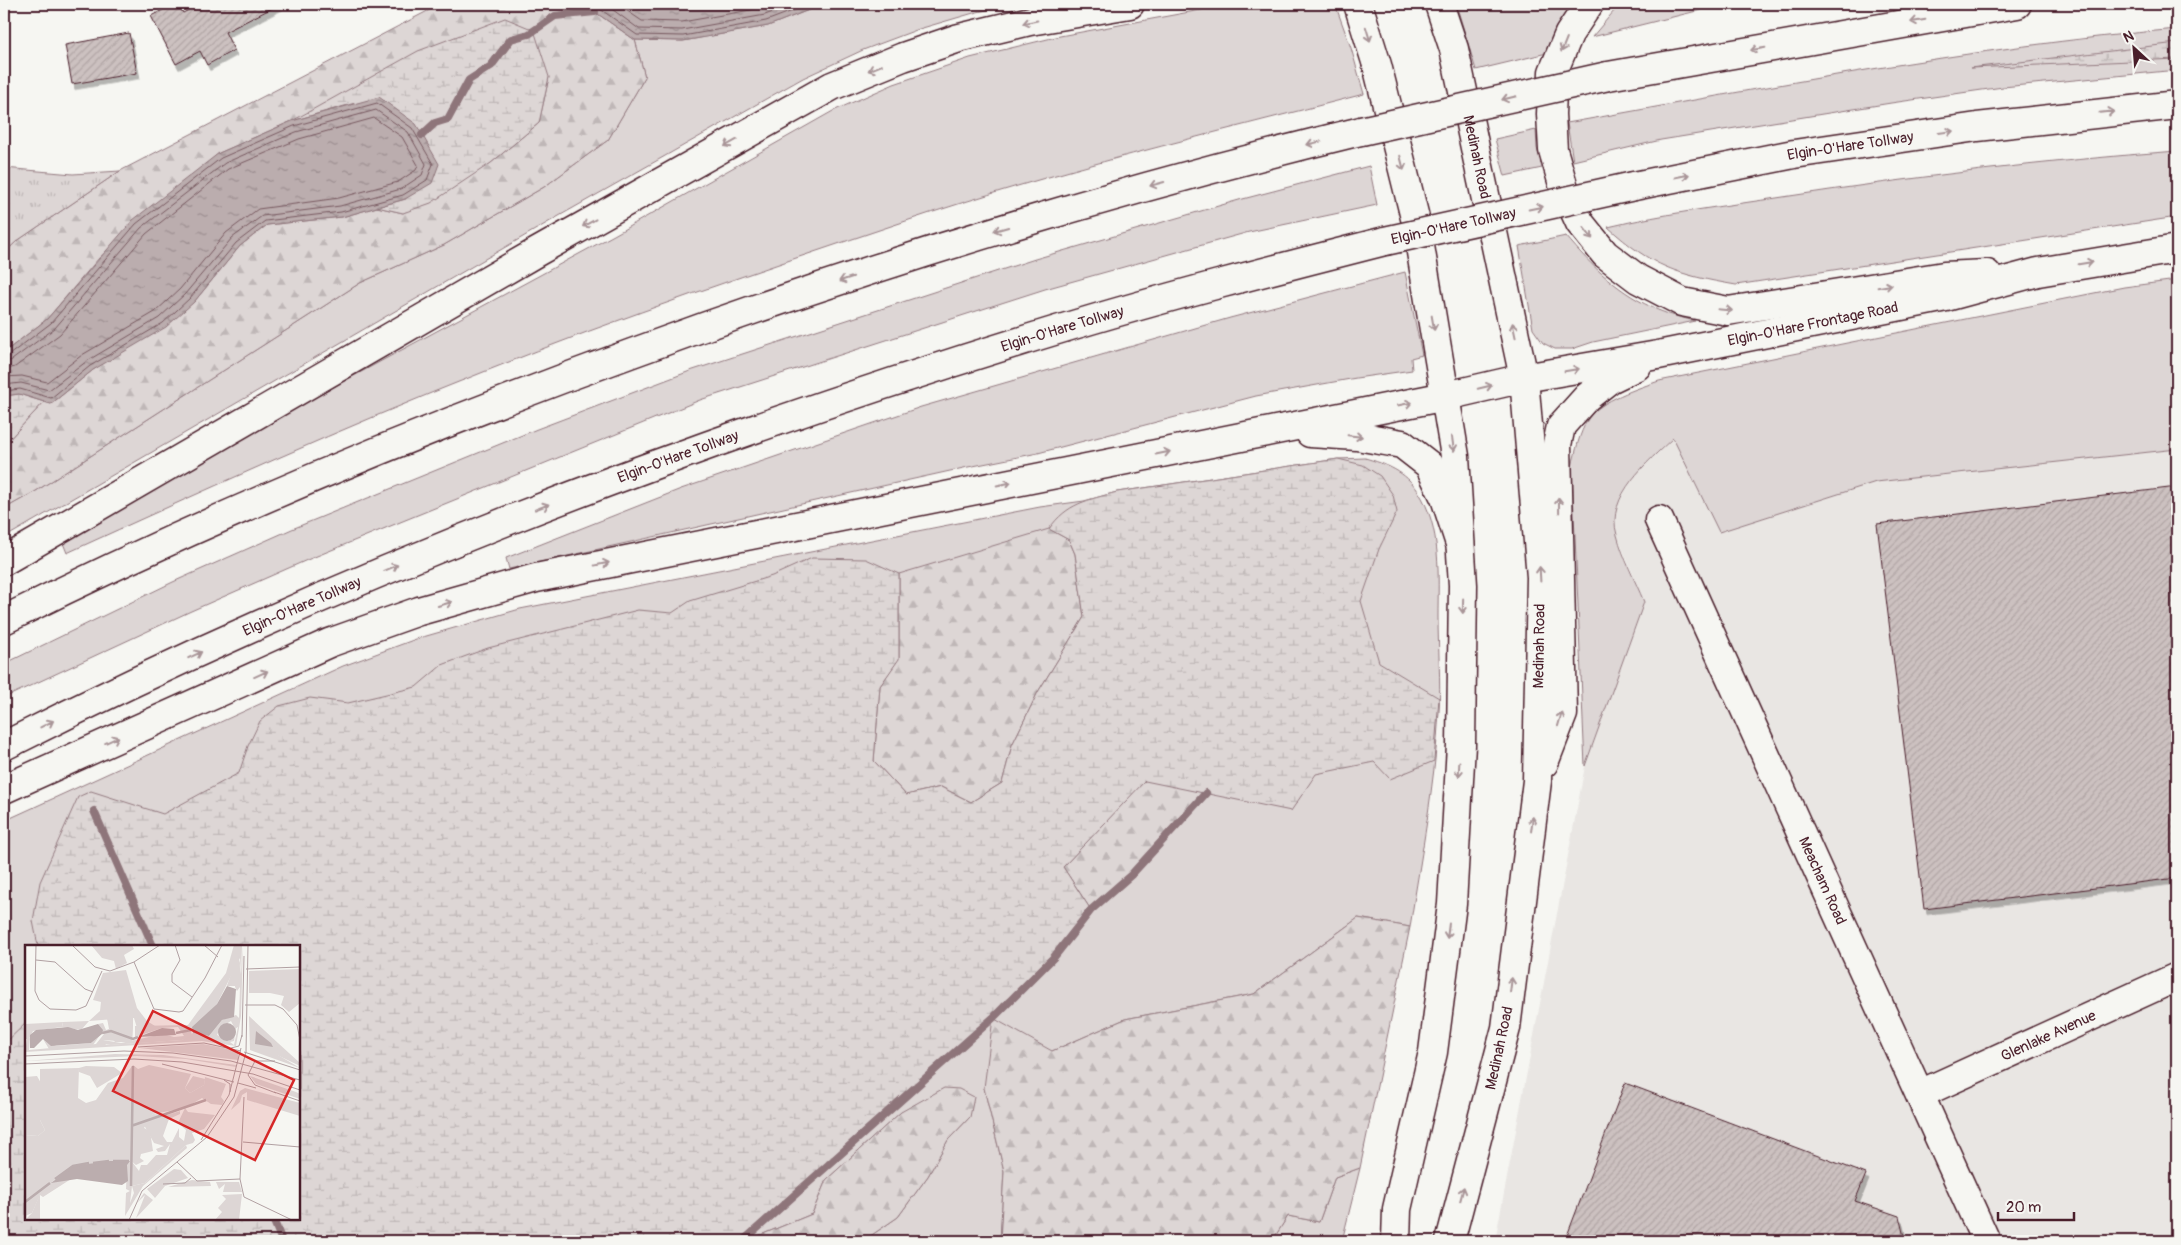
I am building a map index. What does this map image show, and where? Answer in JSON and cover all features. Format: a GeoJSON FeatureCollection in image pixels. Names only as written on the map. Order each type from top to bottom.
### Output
{"type":"FeatureCollection","features":[{"type":"Feature","properties":{"kind":"main road"},"geometry":{"type":"LineString","coordinates":[[4,561],[538,252],[832,86],[902,57],[959,38],[1030,21],[1130,4]]}},
{"type":"Feature","properties":{"kind":"main road"},"geometry":{"type":"LineString","coordinates":[[1358,4],[1377,65],[1416,222],[1455,456],[1463,586],[1461,745],[1452,904],[1433,1052],[1397,1209],[1396,1241]]}},
{"type":"Feature","properties":{"kind":"main road","name":"Medinah Road"},"geometry":{"type":"LineString","coordinates":[[1439,4],[1454,49],[1524,378],[1540,577],[1537,781],[1506,1028],[1450,1241]]}},
{"type":"Feature","properties":{"kind":"main road"},"geometry":{"type":"LineString","coordinates":[[1589,4],[1568,34],[1553,72],[1550,114],[1553,150],[1564,188],[1580,223],[1605,254],[1638,279],[1682,302],[1728,311],[1944,276],[2038,272]]}},
{"type":"Feature","properties":{"kind":"main road"},"geometry":{"type":"LineString","coordinates":[[4,620],[75,584],[346,464],[511,397],[720,320],[989,232],[1146,186],[1361,131],[1608,76],[2018,4]]}},
{"type":"Feature","properties":{"kind":"main road","name":"Elgin-O'Hare Tollway"},"geometry":{"type":"LineString","coordinates":[[4,746],[61,717],[288,612],[475,532],[677,456],[914,375],[1059,329],[1229,281],[1385,241],[1634,186],[1794,154],[1861,144],[1977,127],[2177,105]]}},
{"type":"Feature","properties":{"kind":"main road","name":"Elgin-O'Hare Frontage Road"},"geometry":{"type":"LineString","coordinates":[[1271,431],[1446,396],[1524,378],[1658,355],[1946,297],[2038,272],[2177,249]]}},
{"type":"Feature","properties":{"kind":"main road"},"geometry":{"type":"LineString","coordinates":[[1537,781],[1563,714],[1557,445],[1561,426],[1586,396],[1610,379],[1658,355]]}},
{"type":"Feature","properties":{"kind":"main road"},"geometry":{"type":"LineString","coordinates":[[4,788],[330,643],[419,611],[536,578],[1271,431],[1357,436],[1402,444],[1429,465],[1445,498],[1460,544]]}},
{"type":"Feature","properties":{"kind":"main road","name":"Meacham Road"},"geometry":{"type":"LineString","coordinates":[[1659,520],[1986,1241]]}},
{"type":"Feature","properties":{"kind":"main road","name":"Glenlake Avenue"},"geometry":{"type":"LineString","coordinates":[[1920,1094],[2177,978]]}},
{"type":"Feature","properties":{"kind":"shaded area"},"geometry":{"type":"Polygon","coordinates":[[[1674,438],[1719,532],[1876,482],[2177,449],[2177,1241],[1495,1241],[1585,766],[1644,602],[1616,533],[1616,505],[1639,470],[1674,438]]]}},
{"type":"Feature","properties":{"kind":"green space"},"geometry":{"type":"Polygon","coordinates":[[[441,4],[594,4],[595,12],[635,40],[645,77],[608,140],[544,187],[444,245],[360,283],[36,491],[4,509],[4,445],[44,402],[51,404],[93,370],[194,302],[240,246],[267,225],[342,217],[377,207],[403,213],[491,163],[539,123],[549,77],[292,121],[219,153],[99,258],[47,319],[6,351],[4,357],[4,253],[17,241],[120,171],[441,4]]]}},
{"type":"Feature","properties":{"kind":"green space"},"geometry":{"type":"Polygon","coordinates":[[[824,4],[1018,4],[977,12],[919,29],[863,50],[803,78],[559,216],[4,538],[4,509],[36,491],[360,283],[444,245],[544,187],[608,140],[645,77],[635,40],[683,41],[768,26],[824,4]]]}},
{"type":"Feature","properties":{"kind":"green space"},"geometry":{"type":"Polygon","coordinates":[[[1233,4],[1335,4],[1351,48],[1364,94],[1017,186],[798,257],[693,294],[589,331],[433,392],[223,482],[67,553],[63,543],[326,391],[614,235],[833,111],[894,84],[970,58],[1060,36],[1233,4]]]}},
{"type":"Feature","properties":{"kind":"green space"},"geometry":{"type":"Polygon","coordinates":[[[1456,4],[1571,4],[1555,29],[1547,53],[1476,70],[1456,4]]]}},
{"type":"Feature","properties":{"kind":"green space"},"geometry":{"type":"Polygon","coordinates":[[[1620,4],[1725,4],[1592,37],[1620,4]]]}},
{"type":"Feature","properties":{"kind":"green space"},"geometry":{"type":"Polygon","coordinates":[[[505,18],[534,30],[549,77],[539,123],[491,163],[431,203],[403,213],[377,207],[406,199],[355,103],[292,121],[418,51],[505,18]]]}},
{"type":"Feature","properties":{"kind":"green space"},"geometry":{"type":"Polygon","coordinates":[[[2177,29],[2177,70],[2003,87],[1891,103],[1661,140],[1573,161],[1567,123],[1947,57],[2024,46],[2177,29]]]}},
{"type":"Feature","properties":{"kind":"green space"},"geometry":{"type":"Polygon","coordinates":[[[2177,43],[2177,59],[1970,68],[2177,43]]]}},
{"type":"Feature","properties":{"kind":"green space"},"geometry":{"type":"Polygon","coordinates":[[[1536,130],[1537,148],[1542,168],[1505,176],[1495,139],[1536,130]]]}},
{"type":"Feature","properties":{"kind":"green space"},"geometry":{"type":"Polygon","coordinates":[[[2177,151],[2177,217],[1736,285],[1682,273],[1667,267],[1638,252],[1608,227],[1695,210],[1881,183],[1980,170],[2177,151]]]}},
{"type":"Feature","properties":{"kind":"green space"},"geometry":{"type":"Polygon","coordinates":[[[1369,166],[1377,205],[1249,232],[1045,289],[700,400],[307,560],[191,611],[4,698],[4,664],[173,582],[292,529],[537,429],[690,371],[1035,259],[1239,200],[1369,166]]]}},
{"type":"Feature","properties":{"kind":"green space"},"geometry":{"type":"Polygon","coordinates":[[[4,168],[73,174],[120,171],[17,241],[4,253],[4,168]]]}},
{"type":"Feature","properties":{"kind":"green space"},"geometry":{"type":"Polygon","coordinates":[[[1566,236],[1607,279],[1631,296],[1662,312],[1695,321],[1593,342],[1572,349],[1555,349],[1543,343],[1533,329],[1519,246],[1566,236]]]}},
{"type":"Feature","properties":{"kind":"green space"},"geometry":{"type":"Polygon","coordinates":[[[1405,272],[1422,355],[1411,358],[1412,370],[1256,396],[1038,453],[509,569],[506,558],[681,489],[921,407],[1230,318],[1405,272]]]}},
{"type":"Feature","properties":{"kind":"green space"},"geometry":{"type":"Polygon","coordinates":[[[2177,280],[2177,449],[1876,482],[1719,532],[1673,438],[1652,457],[1632,481],[1623,493],[1617,507],[1615,521],[1617,535],[1644,602],[1585,766],[1572,467],[1582,430],[1588,419],[1601,406],[1610,400],[1659,381],[2124,287],[2177,280]]]}},
{"type":"Feature","properties":{"kind":"green space"},"geometry":{"type":"Polygon","coordinates":[[[19,394],[44,402],[4,445],[4,396],[19,394]]]}},
{"type":"Feature","properties":{"kind":"green space"},"geometry":{"type":"Polygon","coordinates":[[[1365,458],[1388,466],[1413,484],[1426,505],[1431,520],[1435,536],[1438,568],[1439,712],[1431,793],[1423,847],[1410,927],[1358,918],[1254,994],[1125,1019],[1052,1051],[984,1088],[1004,1171],[1000,1241],[863,1241],[898,1217],[928,1176],[948,1140],[970,1117],[901,1112],[826,1180],[812,1214],[746,1241],[4,1241],[4,821],[343,666],[416,639],[520,609],[1040,507],[1084,501],[1117,492],[1338,459],[1365,458]]]}},
{"type":"Feature","properties":{"kind":"green space"},"geometry":{"type":"Polygon","coordinates":[[[1338,459],[1363,465],[1380,476],[1393,495],[1397,512],[1379,549],[1361,601],[1379,662],[1439,698],[1434,761],[1390,779],[1374,762],[1316,774],[1291,811],[1145,781],[1063,867],[1091,910],[1054,957],[993,1018],[743,1241],[4,1241],[4,1044],[25,1024],[25,1220],[300,1220],[300,945],[38,945],[33,921],[40,882],[78,797],[91,791],[163,814],[239,773],[248,746],[260,721],[279,706],[310,698],[348,703],[416,687],[442,665],[488,648],[638,610],[672,613],[690,601],[772,576],[812,558],[866,559],[899,574],[899,659],[880,686],[874,761],[906,795],[941,787],[971,802],[1002,783],[1012,745],[1038,692],[1084,617],[1075,554],[1069,540],[1049,529],[1063,513],[1071,508],[1117,492],[1338,459]]]}},
{"type":"Feature","properties":{"kind":"green space"},"geometry":{"type":"Polygon","coordinates":[[[1049,529],[1069,540],[1075,554],[1084,617],[1038,692],[1012,745],[1002,783],[971,802],[941,787],[906,795],[874,761],[880,686],[899,658],[899,574],[1049,529]]]}},
{"type":"Feature","properties":{"kind":"green space"},"geometry":{"type":"Polygon","coordinates":[[[1145,780],[1206,793],[1131,875],[1091,910],[1063,867],[1145,780]]]}},
{"type":"Feature","properties":{"kind":"green space"},"geometry":{"type":"Polygon","coordinates":[[[1358,918],[1410,927],[1360,1168],[1335,1177],[1319,1222],[1288,1216],[1272,1241],[1000,1241],[1004,1171],[984,1088],[993,1018],[1052,1051],[1125,1019],[1254,994],[1358,918]]]}},
{"type":"Feature","properties":{"kind":"green space"},"geometry":{"type":"Polygon","coordinates":[[[944,1088],[959,1089],[974,1097],[970,1117],[948,1140],[928,1176],[898,1217],[863,1241],[746,1241],[812,1214],[826,1180],[901,1112],[944,1088]]]}},
{"type":"Feature","properties":{"kind":"green space"},"geometry":{"type":"Polygon","coordinates":[[[1360,1168],[1342,1241],[1272,1241],[1288,1216],[1319,1222],[1335,1177],[1360,1168]]]}},
{"type":"Feature","properties":{"kind":"water"},"geometry":{"type":"Polygon","coordinates":[[[594,4],[824,4],[768,26],[683,41],[635,40],[595,12],[594,4]]]}},
{"type":"Feature","properties":{"kind":"water"},"geometry":{"type":"Polygon","coordinates":[[[379,97],[416,124],[439,164],[432,183],[405,199],[342,217],[267,225],[240,246],[194,302],[166,327],[93,370],[51,404],[19,394],[4,396],[4,357],[6,351],[47,319],[133,220],[219,153],[292,121],[379,97]]]}},
{"type":"Feature","properties":{"kind":"building"},"geometry":{"type":"Polygon","coordinates":[[[174,4],[178,4],[183,13],[200,4],[280,4],[225,32],[234,50],[207,65],[200,51],[176,64],[151,16],[174,4]]]}},
{"type":"Feature","properties":{"kind":"building"},"geometry":{"type":"Polygon","coordinates":[[[129,33],[137,73],[72,84],[65,45],[129,33]]]}},
{"type":"Feature","properties":{"kind":"building"},"geometry":{"type":"Polygon","coordinates":[[[2177,487],[2177,878],[1924,909],[1877,524],[2177,487]]]}},
{"type":"Feature","properties":{"kind":"building"},"geometry":{"type":"Polygon","coordinates":[[[1625,1083],[1866,1174],[1855,1201],[1899,1216],[1905,1241],[1565,1241],[1625,1083]]]}},
{"type":"Feature","properties":{"kind":"waterway"},"geometry":{"type":"LineString","coordinates":[[422,135],[435,123],[448,119],[469,80],[491,66],[511,39],[529,34],[555,16],[595,12]]}},
{"type":"Feature","properties":{"kind":"waterway"},"geometry":{"type":"LineString","coordinates":[[743,1241],[993,1018],[1054,957],[1091,910],[1131,875],[1206,793]]}},
{"type":"Feature","properties":{"kind":"waterway"},"geometry":{"type":"LineString","coordinates":[[94,811],[153,945]]}},
{"type":"Feature","properties":{"kind":"waterway"},"geometry":{"type":"LineString","coordinates":[[273,1220],[282,1241]]}}]}
